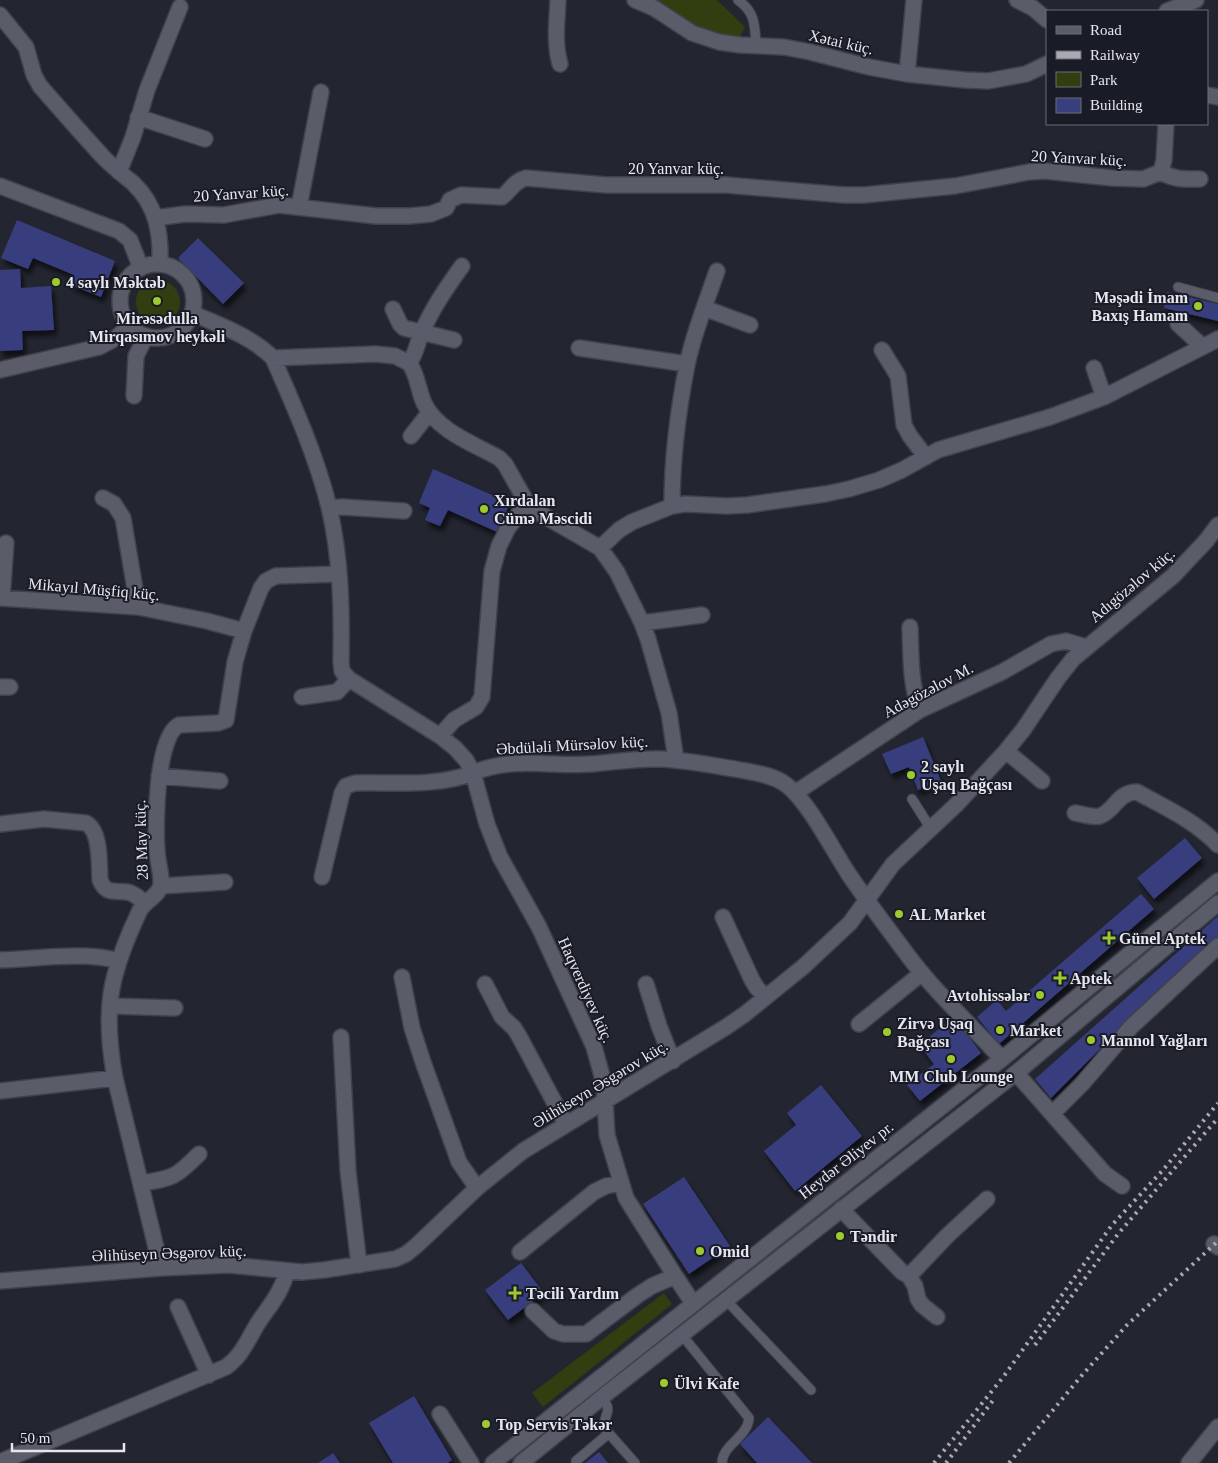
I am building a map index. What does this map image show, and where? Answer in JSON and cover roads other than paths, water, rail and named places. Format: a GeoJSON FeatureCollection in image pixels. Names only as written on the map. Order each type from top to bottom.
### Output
{"type":"FeatureCollection","features":[{"type":"Feature","properties":{"kind":"street"},"geometry":{"type":"LineString","coordinates":[[558,0],[556,38],[560,64]]}},
{"type":"Feature","properties":{"kind":"street","name":"Xətai küç."},"geometry":{"type":"LineString","coordinates":[[635,0],[654,8],[692,33],[719,42],[810,52],[907,74],[988,81],[1026,74],[1046,64]]}},
{"type":"Feature","properties":{"kind":"street"},"geometry":{"type":"LineString","coordinates":[[907,74],[914,0]]}},
{"type":"Feature","properties":{"kind":"street"},"geometry":{"type":"LineString","coordinates":[[1017,0],[1034,4],[1046,19]]}},
{"type":"Feature","properties":{"kind":"street"},"geometry":{"type":"LineString","coordinates":[[1170,10],[1196,0]]}},
{"type":"Feature","properties":{"kind":"street"},"geometry":{"type":"LineString","coordinates":[[119,172],[127,154],[152,76],[180,7]]}},
{"type":"Feature","properties":{"kind":"street"},"geometry":{"type":"LineString","coordinates":[[0,16],[26,47],[34,75],[40,86],[105,159],[142,194],[155,218],[160,242],[160,264]]}},
{"type":"Feature","properties":{"kind":"street"},"geometry":{"type":"LineString","coordinates":[[299,207],[321,92]]}},
{"type":"Feature","properties":{"kind":"street"},"geometry":{"type":"LineString","coordinates":[[138,117],[205,139]]}},
{"type":"Feature","properties":{"kind":"street"},"geometry":{"type":"LineString","coordinates":[[1166,125],[1162,172],[1169,177],[1178,179],[1200,180]]}},
{"type":"Feature","properties":{"kind":"street","name":"20 Yanvar küç."},"geometry":{"type":"LineString","coordinates":[[155,218],[185,214],[224,215],[280,205],[376,216],[431,214],[446,208],[450,200],[461,196],[502,197],[519,179],[526,178],[606,185],[726,185],[844,195],[955,186],[1029,172],[1045,171],[1112,178],[1143,179],[1162,172]]}},
{"type":"Feature","properties":{"kind":"street"},"geometry":{"type":"LineString","coordinates":[[0,186],[119,231],[130,240],[141,268]]}},
{"type":"Feature","properties":{"kind":"street"},"geometry":{"type":"LineString","coordinates":[[160,264],[178,270],[190,284],[193,294],[192,313],[188,321],[174,334],[164,337],[146,336],[137,332],[124,317],[120,299],[127,281],[141,268],[160,264]]}},
{"type":"Feature","properties":{"kind":"street"},"geometry":{"type":"LineString","coordinates":[[409,363],[414,357],[421,333],[440,296],[462,266]]}},
{"type":"Feature","properties":{"kind":"street"},"geometry":{"type":"LineString","coordinates":[[672,506],[672,477],[676,435],[687,364],[717,271]]}},
{"type":"Feature","properties":{"kind":"street"},"geometry":{"type":"LineString","coordinates":[[704,308],[750,325]]}},
{"type":"Feature","properties":{"kind":"street"},"geometry":{"type":"LineString","coordinates":[[393,309],[400,324],[409,330],[454,340]]}},
{"type":"Feature","properties":{"kind":"street"},"geometry":{"type":"LineString","coordinates":[[192,313],[250,340],[273,358],[307,438],[329,508],[342,622],[342,671],[349,679],[440,736],[466,760],[473,773]]}},
{"type":"Feature","properties":{"kind":"street"},"geometry":{"type":"LineString","coordinates":[[1178,324],[1203,347]]}},
{"type":"Feature","properties":{"kind":"street"},"geometry":{"type":"LineString","coordinates":[[0,370],[99,347],[116,338],[130,325]]}},
{"type":"Feature","properties":{"kind":"street"},"geometry":{"type":"LineString","coordinates":[[134,396],[136,356],[138,348],[146,336]]}},
{"type":"Feature","properties":{"kind":"street"},"geometry":{"type":"LineString","coordinates":[[600,548],[619,530],[632,522],[672,506],[684,504],[747,505],[825,494],[879,480],[902,470],[926,456],[947,448],[1050,417],[1104,397],[1218,339]]}},
{"type":"Feature","properties":{"kind":"street"},"geometry":{"type":"LineString","coordinates":[[579,348],[687,364]]}},
{"type":"Feature","properties":{"kind":"street"},"geometry":{"type":"LineString","coordinates":[[882,350],[898,376],[904,425],[926,456]]}},
{"type":"Feature","properties":{"kind":"street"},"geometry":{"type":"LineString","coordinates":[[273,358],[376,354],[395,356],[409,363],[416,375],[418,387],[429,413],[450,430],[499,458],[505,464],[527,503],[541,514],[600,548],[617,572],[642,622],[669,713],[676,760]]}},
{"type":"Feature","properties":{"kind":"street"},"geometry":{"type":"LineString","coordinates":[[1094,368],[1104,397]]}},
{"type":"Feature","properties":{"kind":"street"},"geometry":{"type":"LineString","coordinates":[[411,436],[429,413]]}},
{"type":"Feature","properties":{"kind":"street"},"geometry":{"type":"LineString","coordinates":[[103,498],[114,504],[123,518],[138,607]]}},
{"type":"Feature","properties":{"kind":"street"},"geometry":{"type":"LineString","coordinates":[[440,736],[454,720],[476,707],[482,696],[492,571],[499,546],[508,528],[527,503]]}},
{"type":"Feature","properties":{"kind":"street"},"geometry":{"type":"LineString","coordinates":[[329,508],[343,507],[404,511]]}},
{"type":"Feature","properties":{"kind":"street","name":"Adıgözəlov küç."},"geometry":{"type":"LineString","coordinates":[[1086,647],[1174,576],[1218,525]]}},
{"type":"Feature","properties":{"kind":"street"},"geometry":{"type":"LineString","coordinates":[[1,598],[6,543]]}},
{"type":"Feature","properties":{"kind":"street","name":"28 May küç."},"geometry":{"type":"LineString","coordinates":[[161,1268],[111,1056],[109,1024],[114,977],[119,961],[144,902],[157,894],[161,886],[156,848],[159,776],[170,734],[174,727],[179,725],[218,723],[226,720],[234,662],[244,631],[261,588],[266,581],[276,576],[338,574]]}},
{"type":"Feature","properties":{"kind":"street","name":"Mikayıl Müşfiq küç."},"geometry":{"type":"LineString","coordinates":[[1,598],[138,607],[190,617],[244,631]]}},
{"type":"Feature","properties":{"kind":"street"},"geometry":{"type":"LineString","coordinates":[[642,622],[702,614]]}},
{"type":"Feature","properties":{"kind":"street"},"geometry":{"type":"LineString","coordinates":[[910,627],[912,682],[920,710]]}},
{"type":"Feature","properties":{"kind":"street","name":"Adəgözəlov M."},"geometry":{"type":"LineString","coordinates":[[795,793],[920,710],[1002,672],[1051,644],[1066,641],[1086,647]]}},
{"type":"Feature","properties":{"kind":"street","name":"Əlihüseyn Əsgərov küç."},"geometry":{"type":"LineString","coordinates":[[0,1281],[161,1268],[228,1265],[287,1271],[324,1270],[384,1262],[406,1254],[477,1188],[524,1151],[739,1019],[831,943],[850,923],[893,864],[974,788],[1006,752],[1058,678],[1073,659],[1086,647]]}},
{"type":"Feature","properties":{"kind":"street"},"geometry":{"type":"LineString","coordinates":[[302,697],[337,692],[349,679]]}},
{"type":"Feature","properties":{"kind":"street"},"geometry":{"type":"LineString","coordinates":[[1006,752],[1042,781]]}},
{"type":"Feature","properties":{"kind":"street","name":"Əbdüləli Mürsəlov küç."},"geometry":{"type":"LineString","coordinates":[[322,877],[342,793],[346,786],[355,783],[451,780],[500,764],[578,765],[634,759],[676,760],[771,777],[782,782],[795,793],[867,900],[922,973],[1002,1059]]}},
{"type":"Feature","properties":{"kind":"street","name":"Haqverdiyev küç."},"geometry":{"type":"LineString","coordinates":[[473,773],[487,824],[500,857],[539,927],[594,1047],[604,1083],[608,1135],[626,1198],[674,1276],[705,1317]]}},
{"type":"Feature","properties":{"kind":"street"},"geometry":{"type":"LineString","coordinates":[[159,776],[220,781]]}},
{"type":"Feature","properties":{"kind":"street"},"geometry":{"type":"LineString","coordinates":[[1076,812],[1094,816],[1101,815],[1129,792],[1137,792],[1201,829],[1218,845]]}},
{"type":"Feature","properties":{"kind":"street"},"geometry":{"type":"LineString","coordinates":[[0,824],[44,819],[92,826],[96,833],[102,886],[109,891],[127,892],[144,902]]}},
{"type":"Feature","properties":{"kind":"street","name":"Heydər Əliyev pr."},"geometry":{"type":"LineString","coordinates":[[493,1463],[1002,1059],[1218,881]]}},
{"type":"Feature","properties":{"kind":"street"},"geometry":{"type":"LineString","coordinates":[[161,886],[225,882]]}},
{"type":"Feature","properties":{"kind":"street"},"geometry":{"type":"LineString","coordinates":[[520,1463],[1016,1073],[1218,903]]}},
{"type":"Feature","properties":{"kind":"street"},"geometry":{"type":"LineString","coordinates":[[723,917],[752,980],[766,997]]}},
{"type":"Feature","properties":{"kind":"street"},"geometry":{"type":"LineString","coordinates":[[1052,1114],[1082,1084],[1131,1027],[1218,946]]}},
{"type":"Feature","properties":{"kind":"street"},"geometry":{"type":"LineString","coordinates":[[0,960],[89,956],[105,957],[119,961]]}},
{"type":"Feature","properties":{"kind":"street"},"geometry":{"type":"LineString","coordinates":[[859,1024],[922,973]]}},
{"type":"Feature","properties":{"kind":"street"},"geometry":{"type":"LineString","coordinates":[[402,978],[412,1028],[422,1062],[459,1162],[477,1188]]}},
{"type":"Feature","properties":{"kind":"street"},"geometry":{"type":"LineString","coordinates":[[485,984],[502,1017],[514,1028],[519,1036],[566,1124]]}},
{"type":"Feature","properties":{"kind":"street"},"geometry":{"type":"LineString","coordinates":[[646,984],[659,1026],[673,1061]]}},
{"type":"Feature","properties":{"kind":"street"},"geometry":{"type":"LineString","coordinates":[[111,1006],[175,1008]]}},
{"type":"Feature","properties":{"kind":"street"},"geometry":{"type":"LineString","coordinates":[[341,1038],[348,1171],[359,1265]]}},
{"type":"Feature","properties":{"kind":"street"},"geometry":{"type":"LineString","coordinates":[[1016,1073],[1105,1174],[1122,1186]]}},
{"type":"Feature","properties":{"kind":"street"},"geometry":{"type":"LineString","coordinates":[[0,1091],[116,1078]]}},
{"type":"Feature","properties":{"kind":"street"},"geometry":{"type":"LineString","coordinates":[[141,1183],[175,1176],[198,1154]]}},
{"type":"Feature","properties":{"kind":"street"},"geometry":{"type":"LineString","coordinates":[[520,1252],[594,1192],[606,1186],[621,1183]]}},
{"type":"Feature","properties":{"kind":"street"},"geometry":{"type":"LineString","coordinates":[[909,1276],[947,1236],[986,1200]]}},
{"type":"Feature","properties":{"kind":"street"},"geometry":{"type":"LineString","coordinates":[[841,1209],[902,1272],[909,1276],[915,1286],[918,1300],[937,1317]]}},
{"type":"Feature","properties":{"kind":"street"},"geometry":{"type":"LineString","coordinates":[[0,1462],[209,1375],[234,1362],[280,1293],[287,1271]]}},
{"type":"Feature","properties":{"kind":"street"},"geometry":{"type":"LineString","coordinates":[[533,1311],[554,1332],[586,1334],[638,1295],[674,1276]]}},
{"type":"Feature","properties":{"kind":"street"},"geometry":{"type":"LineString","coordinates":[[178,1307],[209,1375]]}},
{"type":"Feature","properties":{"kind":"street"},"geometry":{"type":"LineString","coordinates":[[440,1414],[471,1463]]}},
{"type":"Feature","properties":{"kind":"street"},"geometry":{"type":"LineString","coordinates":[[1189,1463],[1218,1427]]}},
{"type":"Feature","properties":{"kind":"lane"},"geometry":{"type":"LineString","coordinates":[[738,0],[748,8],[753,17],[756,45]]}},
{"type":"Feature","properties":{"kind":"lane"},"geometry":{"type":"LineString","coordinates":[[1178,287],[1218,298]]}},
{"type":"Feature","properties":{"kind":"lane"},"geometry":{"type":"LineString","coordinates":[[912,799],[931,829]]}},
{"type":"Feature","properties":{"kind":"lane"},"geometry":{"type":"LineString","coordinates":[[726,1300],[812,1390]]}},
{"type":"Feature","properties":{"kind":"lane"},"geometry":{"type":"LineString","coordinates":[[682,1335],[749,1418],[746,1428],[726,1451],[722,1463]]}},
{"type":"Feature","properties":{"kind":"lane"},"geometry":{"type":"LineString","coordinates":[[601,1398],[608,1404],[609,1409],[603,1423],[605,1429],[635,1463]]}},
{"type":"Feature","properties":{"kind":"lane"},"geometry":{"type":"LineString","coordinates":[[576,1461],[608,1434]]}},
{"type":"Feature","properties":{"kind":"railway"},"geometry":{"type":"LineString","coordinates":[[934,1463],[1004,1376],[1112,1225],[1163,1170],[1218,1103]]}},
{"type":"Feature","properties":{"kind":"railway"},"geometry":{"type":"LineString","coordinates":[[1035,1345],[1118,1234],[1218,1118]]}},
{"type":"Feature","properties":{"kind":"railway"},"geometry":{"type":"LineString","coordinates":[[1009,1463],[1083,1374],[1127,1325],[1218,1241]]}},
{"type":"Feature","properties":{"kind":"railway"},"geometry":{"type":"LineString","coordinates":[[946,1463],[994,1399]]}},
{"type":"Feature","properties":{"kind":"place","name":"4 saylı Məktəb"},"geometry":{"type":"Point","coordinates":[56,282]}},
{"type":"Feature","properties":{"kind":"place","name":"Mirəsədulla Mirqasımov heykəli"},"geometry":{"type":"Point","coordinates":[157,301]}},
{"type":"Feature","properties":{"kind":"place","name":"Məşədi İmam Baxış Hamam"},"geometry":{"type":"Point","coordinates":[1198,306]}},
{"type":"Feature","properties":{"kind":"place","name":"Xırdalan Cümə Məscidi"},"geometry":{"type":"Point","coordinates":[484,509]}},
{"type":"Feature","properties":{"kind":"place","name":"2 saylı Uşaq Bağçası"},"geometry":{"type":"Point","coordinates":[911,775]}},
{"type":"Feature","properties":{"kind":"place","name":"AL Market"},"geometry":{"type":"Point","coordinates":[899,914]}},
{"type":"Feature","properties":{"kind":"place","name":"Günel Aptek"},"geometry":{"type":"Point","coordinates":[1109,938]}},
{"type":"Feature","properties":{"kind":"place","name":"Aptek"},"geometry":{"type":"Point","coordinates":[1060,978]}},
{"type":"Feature","properties":{"kind":"place","name":"Avtohissələr"},"geometry":{"type":"Point","coordinates":[1040,995]}},
{"type":"Feature","properties":{"kind":"place","name":"Market"},"geometry":{"type":"Point","coordinates":[1000,1030]}},
{"type":"Feature","properties":{"kind":"place","name":"Zirvə Uşaq Bağçası"},"geometry":{"type":"Point","coordinates":[887,1032]}},
{"type":"Feature","properties":{"kind":"place","name":"Mannol Yağları"},"geometry":{"type":"Point","coordinates":[1091,1040]}},
{"type":"Feature","properties":{"kind":"place","name":"MM Club Lounge"},"geometry":{"type":"Point","coordinates":[951,1059]}},
{"type":"Feature","properties":{"kind":"place","name":"Təndir"},"geometry":{"type":"Point","coordinates":[840,1236]}},
{"type":"Feature","properties":{"kind":"place","name":"Omid"},"geometry":{"type":"Point","coordinates":[700,1251]}},
{"type":"Feature","properties":{"kind":"place","name":"Təcili Yardım"},"geometry":{"type":"Point","coordinates":[515,1293]}},
{"type":"Feature","properties":{"kind":"place","name":"Ülvi Kafe"},"geometry":{"type":"Point","coordinates":[664,1383]}},
{"type":"Feature","properties":{"kind":"place","name":"Top Servis Təkər"},"geometry":{"type":"Point","coordinates":[486,1424]}}]}
